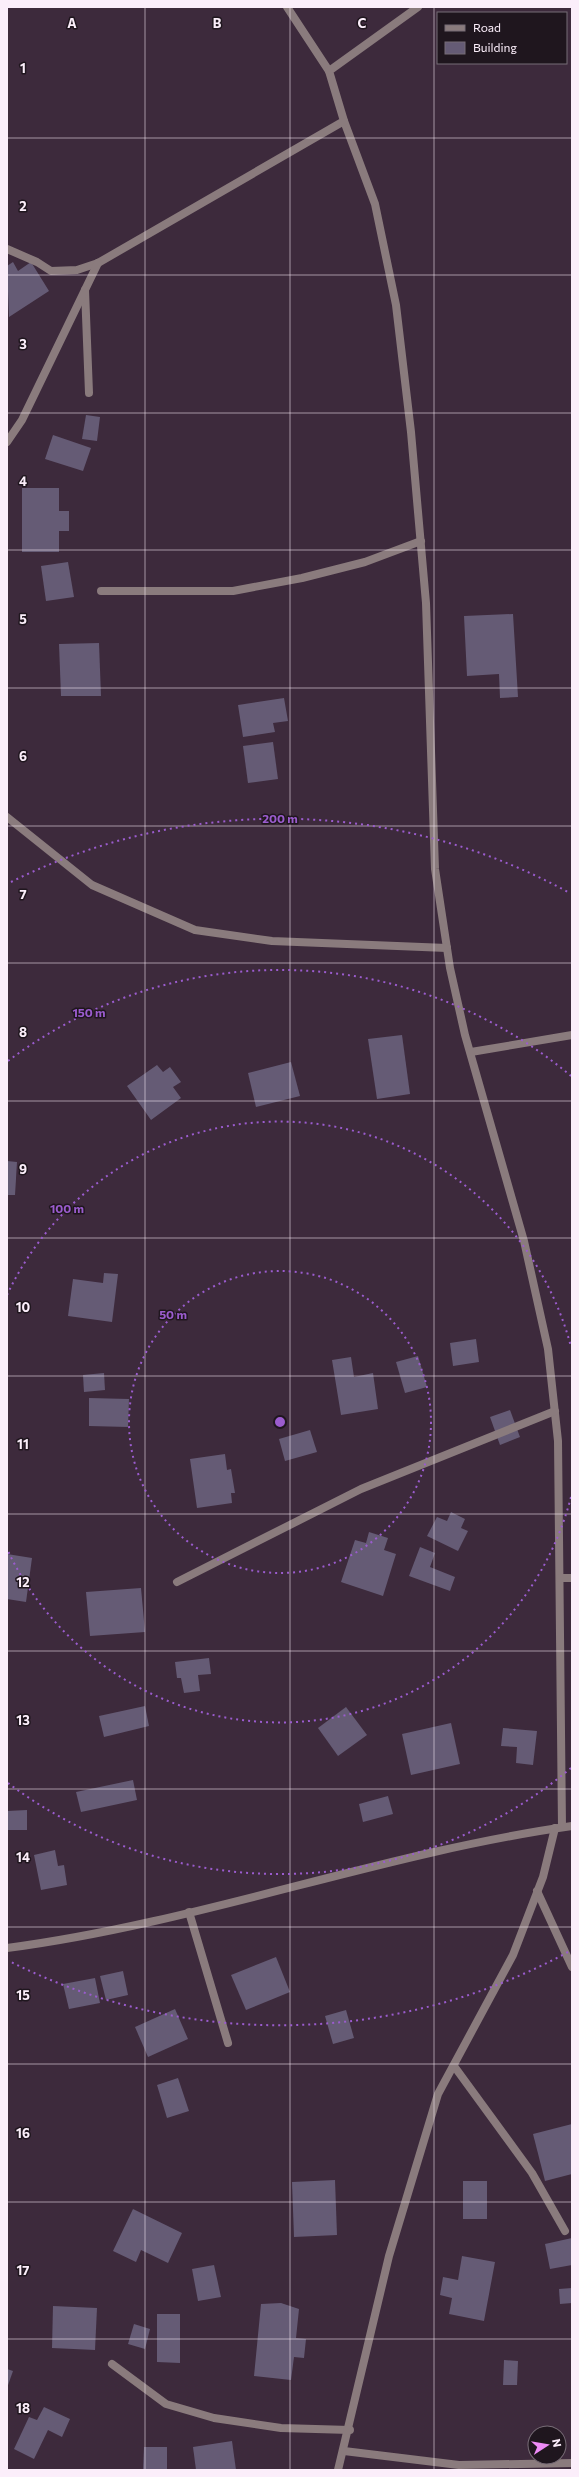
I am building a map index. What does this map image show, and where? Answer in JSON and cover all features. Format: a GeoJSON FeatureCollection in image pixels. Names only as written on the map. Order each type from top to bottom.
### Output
{"type":"FeatureCollection","features":[{"type":"Feature","properties":{"kind":"street"},"geometry":{"type":"LineString","coordinates":[[287,7],[329,71],[344,120],[375,204],[396,305],[411,432],[426,602],[435,869],[447,948],[471,1052],[524,1241],[548,1349],[558,1441],[560,1578],[558,1828],[537,1891],[513,1955],[438,2094],[389,2256],[350,2430],[338,2470]]}},
{"type":"Feature","properties":{"kind":"street"},"geometry":{"type":"LineString","coordinates":[[329,71],[418,7]]}},
{"type":"Feature","properties":{"kind":"street"},"geometry":{"type":"LineString","coordinates":[[7,249],[37,262],[51,271],[77,270],[98,263],[344,120]]}},
{"type":"Feature","properties":{"kind":"street"},"geometry":{"type":"LineString","coordinates":[[7,442],[22,420],[98,263]]}},
{"type":"Feature","properties":{"kind":"street"},"geometry":{"type":"LineString","coordinates":[[85,290],[89,393]]}},
{"type":"Feature","properties":{"kind":"street"},"geometry":{"type":"LineString","coordinates":[[101,591],[233,591],[302,578],[365,562],[420,541]]}},
{"type":"Feature","properties":{"kind":"street"},"geometry":{"type":"LineString","coordinates":[[7,817],[92,885],[195,930],[272,941],[447,948]]}},
{"type":"Feature","properties":{"kind":"street"},"geometry":{"type":"LineString","coordinates":[[471,1052],[572,1035]]}},
{"type":"Feature","properties":{"kind":"street"},"geometry":{"type":"LineString","coordinates":[[177,1582],[361,1489],[555,1411]]}},
{"type":"Feature","properties":{"kind":"street"},"geometry":{"type":"LineString","coordinates":[[560,1578],[572,1578]]}},
{"type":"Feature","properties":{"kind":"street"},"geometry":{"type":"LineString","coordinates":[[7,1948],[54,1942],[189,1912],[309,1881],[494,1839],[572,1826]]}},
{"type":"Feature","properties":{"kind":"street"},"geometry":{"type":"LineString","coordinates":[[537,1891],[572,1966]]}},
{"type":"Feature","properties":{"kind":"street"},"geometry":{"type":"LineString","coordinates":[[189,1912],[228,2043]]}},
{"type":"Feature","properties":{"kind":"street"},"geometry":{"type":"LineString","coordinates":[[454,2066],[532,2173],[565,2231]]}},
{"type":"Feature","properties":{"kind":"street"},"geometry":{"type":"LineString","coordinates":[[112,2364],[166,2404],[214,2418],[281,2428],[350,2430]]}},
{"type":"Feature","properties":{"kind":"street"},"geometry":{"type":"LineString","coordinates":[[344,2451],[459,2465],[572,2463]]}},
{"type":"Feature","properties":{"kind":"building"},"geometry":{"type":"Polygon","coordinates":[[[13,262],[18,271],[31,262],[49,291],[9,317],[7,266],[13,262]]]}},
{"type":"Feature","properties":{"kind":"building"},"geometry":{"type":"Polygon","coordinates":[[[86,415],[100,417],[97,441],[82,439],[86,415]]]}},
{"type":"Feature","properties":{"kind":"building"},"geometry":{"type":"Polygon","coordinates":[[[53,435],[91,448],[83,471],[45,459],[53,435]]]}},
{"type":"Feature","properties":{"kind":"building"},"geometry":{"type":"Polygon","coordinates":[[[22,488],[59,488],[59,511],[69,511],[69,531],[59,531],[59,552],[22,552],[22,488]]]}},
{"type":"Feature","properties":{"kind":"building"},"geometry":{"type":"Polygon","coordinates":[[[68,562],[74,597],[46,601],[41,566],[68,562]]]}},
{"type":"Feature","properties":{"kind":"building"},"geometry":{"type":"Polygon","coordinates":[[[513,614],[518,697],[500,698],[499,674],[467,676],[464,616],[513,614]]]}},
{"type":"Feature","properties":{"kind":"building"},"geometry":{"type":"Polygon","coordinates":[[[99,643],[101,696],[61,696],[59,644],[99,643]]]}},
{"type":"Feature","properties":{"kind":"building"},"geometry":{"type":"Polygon","coordinates":[[[284,698],[288,721],[273,723],[275,732],[243,737],[238,705],[284,698]]]}},
{"type":"Feature","properties":{"kind":"building"},"geometry":{"type":"Polygon","coordinates":[[[273,742],[278,779],[248,783],[243,746],[273,742]]]}},
{"type":"Feature","properties":{"kind":"building"},"geometry":{"type":"Polygon","coordinates":[[[402,1035],[410,1094],[377,1099],[368,1039],[402,1035]]]}},
{"type":"Feature","properties":{"kind":"building"},"geometry":{"type":"Polygon","coordinates":[[[291,1062],[300,1096],[256,1107],[248,1073],[291,1062]]]}},
{"type":"Feature","properties":{"kind":"building"},"geometry":{"type":"Polygon","coordinates":[[[157,1065],[163,1072],[170,1067],[181,1082],[173,1087],[181,1098],[151,1120],[127,1086],[157,1065]]]}},
{"type":"Feature","properties":{"kind":"building"},"geometry":{"type":"Polygon","coordinates":[[[7,1161],[17,1162],[15,1195],[7,1195],[7,1161]]]}},
{"type":"Feature","properties":{"kind":"building"},"geometry":{"type":"Polygon","coordinates":[[[104,1273],[118,1274],[112,1322],[68,1316],[73,1279],[103,1283],[104,1273]]]}},
{"type":"Feature","properties":{"kind":"building"},"geometry":{"type":"Polygon","coordinates":[[[476,1339],[479,1362],[453,1366],[450,1343],[476,1339]]]}},
{"type":"Feature","properties":{"kind":"building"},"geometry":{"type":"Polygon","coordinates":[[[418,1356],[427,1387],[405,1393],[396,1362],[418,1356]]]}},
{"type":"Feature","properties":{"kind":"building"},"geometry":{"type":"Polygon","coordinates":[[[351,1357],[354,1377],[373,1373],[378,1409],[341,1415],[332,1360],[351,1357]]]}},
{"type":"Feature","properties":{"kind":"building"},"geometry":{"type":"Polygon","coordinates":[[[104,1373],[105,1390],[84,1392],[83,1375],[104,1373]]]}},
{"type":"Feature","properties":{"kind":"building"},"geometry":{"type":"Polygon","coordinates":[[[89,1398],[129,1399],[128,1427],[89,1426],[89,1398]]]}},
{"type":"Feature","properties":{"kind":"building"},"geometry":{"type":"Polygon","coordinates":[[[510,1410],[520,1437],[500,1445],[490,1417],[510,1410]]]}},
{"type":"Feature","properties":{"kind":"building"},"geometry":{"type":"Polygon","coordinates":[[[310,1430],[317,1452],[285,1461],[279,1439],[310,1430]]]}},
{"type":"Feature","properties":{"kind":"building"},"geometry":{"type":"Polygon","coordinates":[[[225,1454],[227,1470],[231,1469],[235,1493],[231,1493],[232,1503],[197,1508],[190,1459],[225,1454]]]}},
{"type":"Feature","properties":{"kind":"building"},"geometry":{"type":"Polygon","coordinates":[[[451,1512],[465,1519],[461,1528],[468,1531],[458,1551],[427,1536],[437,1517],[447,1521],[451,1512]]]}},
{"type":"Feature","properties":{"kind":"building"},"geometry":{"type":"Polygon","coordinates":[[[369,1532],[388,1538],[384,1550],[396,1554],[383,1596],[341,1582],[355,1540],[366,1543],[369,1532]]]}},
{"type":"Feature","properties":{"kind":"building"},"geometry":{"type":"Polygon","coordinates":[[[420,1547],[435,1553],[430,1567],[455,1577],[450,1591],[409,1576],[420,1547]]]}},
{"type":"Feature","properties":{"kind":"building"},"geometry":{"type":"Polygon","coordinates":[[[7,1554],[32,1558],[26,1602],[7,1599],[7,1554]]]}},
{"type":"Feature","properties":{"kind":"building"},"geometry":{"type":"Polygon","coordinates":[[[141,1588],[145,1632],[90,1636],[86,1592],[141,1588]]]}},
{"type":"Feature","properties":{"kind":"building"},"geometry":{"type":"Polygon","coordinates":[[[209,1658],[211,1674],[198,1675],[200,1691],[184,1693],[181,1678],[177,1678],[175,1662],[209,1658]]]}},
{"type":"Feature","properties":{"kind":"building"},"geometry":{"type":"Polygon","coordinates":[[[145,1706],[149,1726],[104,1737],[99,1716],[145,1706]]]}},
{"type":"Feature","properties":{"kind":"building"},"geometry":{"type":"Polygon","coordinates":[[[346,1707],[367,1735],[338,1756],[318,1728],[346,1707]]]}},
{"type":"Feature","properties":{"kind":"building"},"geometry":{"type":"Polygon","coordinates":[[[451,1723],[460,1764],[411,1775],[402,1734],[451,1723]]]}},
{"type":"Feature","properties":{"kind":"building"},"geometry":{"type":"Polygon","coordinates":[[[503,1728],[537,1731],[533,1765],[516,1763],[517,1747],[501,1746],[503,1728]]]}},
{"type":"Feature","properties":{"kind":"building"},"geometry":{"type":"Polygon","coordinates":[[[133,1780],[137,1800],[81,1812],[76,1792],[133,1780]]]}},
{"type":"Feature","properties":{"kind":"building"},"geometry":{"type":"Polygon","coordinates":[[[388,1796],[393,1814],[363,1822],[359,1804],[388,1796]]]}},
{"type":"Feature","properties":{"kind":"building"},"geometry":{"type":"Polygon","coordinates":[[[27,1810],[27,1830],[7,1830],[7,1811],[27,1810]]]}},
{"type":"Feature","properties":{"kind":"building"},"geometry":{"type":"Polygon","coordinates":[[[55,1850],[58,1866],[64,1865],[67,1885],[41,1890],[34,1855],[55,1850]]]}},
{"type":"Feature","properties":{"kind":"building"},"geometry":{"type":"Polygon","coordinates":[[[276,1957],[290,1992],[246,2010],[231,1975],[276,1957]]]}},
{"type":"Feature","properties":{"kind":"building"},"geometry":{"type":"Polygon","coordinates":[[[123,1971],[128,1995],[106,2000],[100,1976],[123,1971]]]}},
{"type":"Feature","properties":{"kind":"building"},"geometry":{"type":"Polygon","coordinates":[[[95,1978],[100,2003],[69,2009],[63,1984],[95,1978]]]}},
{"type":"Feature","properties":{"kind":"building"},"geometry":{"type":"Polygon","coordinates":[[[175,2009],[188,2039],[148,2057],[135,2027],[175,2009]]]}},
{"type":"Feature","properties":{"kind":"building"},"geometry":{"type":"Polygon","coordinates":[[[346,2010],[354,2038],[333,2044],[325,2016],[346,2010]]]}},
{"type":"Feature","properties":{"kind":"building"},"geometry":{"type":"Polygon","coordinates":[[[178,2078],[189,2111],[167,2118],[157,2085],[178,2078]]]}},
{"type":"Feature","properties":{"kind":"building"},"geometry":{"type":"Polygon","coordinates":[[[572,2124],[572,2174],[545,2181],[533,2134],[572,2124]]]}},
{"type":"Feature","properties":{"kind":"building"},"geometry":{"type":"Polygon","coordinates":[[[335,2180],[337,2235],[294,2237],[292,2182],[335,2180]]]}},
{"type":"Feature","properties":{"kind":"building"},"geometry":{"type":"Polygon","coordinates":[[[463,2181],[487,2181],[487,2219],[463,2219],[463,2181]]]}},
{"type":"Feature","properties":{"kind":"building"},"geometry":{"type":"Polygon","coordinates":[[[133,2209],[182,2233],[168,2263],[141,2250],[136,2262],[113,2251],[133,2209]]]}},
{"type":"Feature","properties":{"kind":"building"},"geometry":{"type":"Polygon","coordinates":[[[572,2238],[572,2265],[550,2269],[545,2244],[572,2238]]]}},
{"type":"Feature","properties":{"kind":"building"},"geometry":{"type":"Polygon","coordinates":[[[462,2256],[495,2262],[484,2321],[449,2314],[452,2298],[440,2295],[443,2277],[458,2280],[462,2256]]]}},
{"type":"Feature","properties":{"kind":"building"},"geometry":{"type":"Polygon","coordinates":[[[214,2265],[221,2297],[198,2301],[192,2269],[214,2265]]]}},
{"type":"Feature","properties":{"kind":"building"},"geometry":{"type":"Polygon","coordinates":[[[572,2288],[572,2303],[560,2304],[559,2289],[572,2288]]]}},
{"type":"Feature","properties":{"kind":"building"},"geometry":{"type":"Polygon","coordinates":[[[281,2303],[299,2309],[296,2338],[306,2339],[304,2358],[294,2357],[291,2380],[254,2376],[261,2304],[281,2303]]]}},
{"type":"Feature","properties":{"kind":"building"},"geometry":{"type":"Polygon","coordinates":[[[53,2306],[97,2308],[95,2350],[52,2348],[53,2306]]]}},
{"type":"Feature","properties":{"kind":"building"},"geometry":{"type":"Polygon","coordinates":[[[157,2314],[180,2314],[180,2363],[157,2362],[157,2314]]]}},
{"type":"Feature","properties":{"kind":"building"},"geometry":{"type":"Polygon","coordinates":[[[134,2324],[150,2329],[145,2349],[128,2344],[134,2324]]]}},
{"type":"Feature","properties":{"kind":"building"},"geometry":{"type":"Polygon","coordinates":[[[504,2360],[518,2361],[517,2385],[503,2385],[504,2360]]]}},
{"type":"Feature","properties":{"kind":"building"},"geometry":{"type":"Polygon","coordinates":[[[7,2369],[13,2371],[7,2388],[7,2369]]]}},
{"type":"Feature","properties":{"kind":"building"},"geometry":{"type":"Polygon","coordinates":[[[44,2407],[70,2419],[62,2437],[48,2430],[34,2459],[14,2449],[29,2417],[37,2420],[44,2407]]]}},
{"type":"Feature","properties":{"kind":"building"},"geometry":{"type":"Polygon","coordinates":[[[232,2441],[236,2470],[196,2470],[193,2447],[232,2441]]]}},
{"type":"Feature","properties":{"kind":"building"},"geometry":{"type":"Polygon","coordinates":[[[144,2447],[167,2447],[167,2470],[143,2470],[144,2447]]]}}]}
